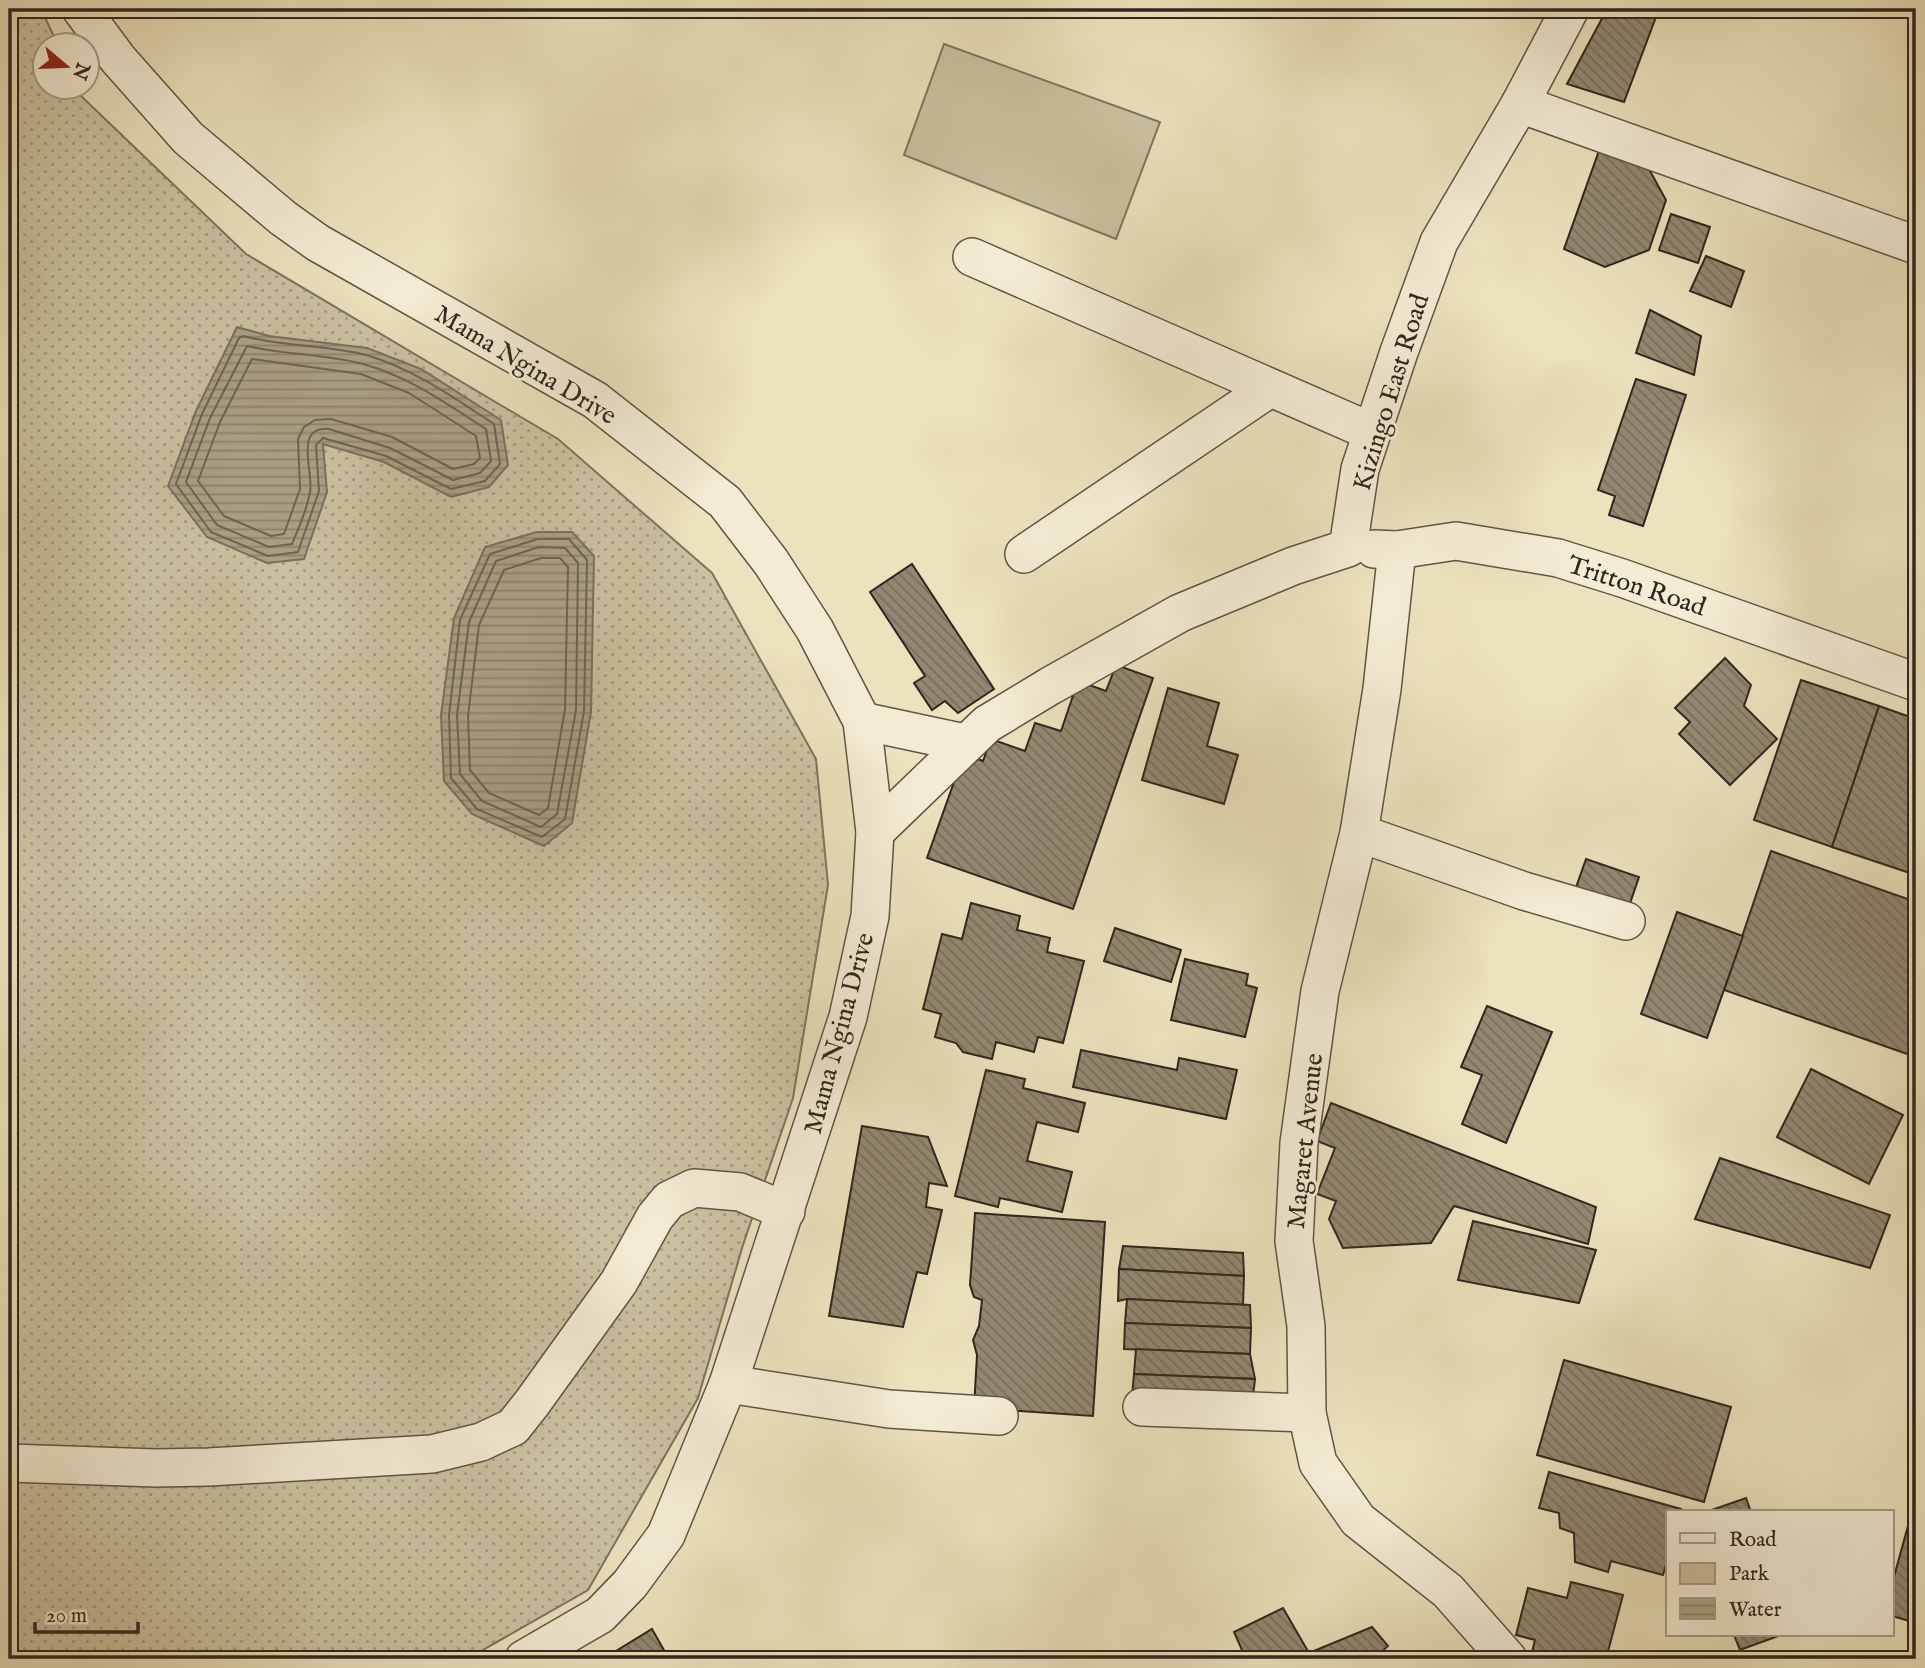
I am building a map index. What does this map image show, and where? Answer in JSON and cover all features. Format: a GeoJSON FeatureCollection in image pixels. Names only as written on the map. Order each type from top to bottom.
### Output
{"type":"FeatureCollection","features":[{"type":"Feature","properties":{"kind":"street","name":"Mama Ngina Drive"},"geometry":{"type":"LineString","coordinates":[[81,9],[118,59],[188,138],[283,218],[318,243],[595,400],[725,502],[771,562],[816,630],[862,721],[875,831],[870,916],[848,1017],[728,1384],[666,1535],[659,1545],[630,1584],[600,1615],[524,1659]]}},
{"type":"Feature","properties":{"kind":"street","name":"Kizingo East Road"},"geometry":{"type":"LineString","coordinates":[[1348,548],[1360,469],[1439,242],[1520,104],[1570,9]]}},
{"type":"Feature","properties":{"kind":"street"},"geometry":{"type":"LineString","coordinates":[[1520,104],[1916,245]]}},
{"type":"Feature","properties":{"kind":"street"},"geometry":{"type":"LineString","coordinates":[[972,257],[1372,432]]}},
{"type":"Feature","properties":{"kind":"street"},"geometry":{"type":"LineString","coordinates":[[1024,554],[1270,388]]}},
{"type":"Feature","properties":{"kind":"street","name":"Tritton Road"},"geometry":{"type":"LineString","coordinates":[[1348,548],[1397,550],[1456,541],[1558,558],[1916,682]]}},
{"type":"Feature","properties":{"kind":"street"},"geometry":{"type":"LineString","coordinates":[[875,831],[987,724],[1050,686],[1180,613],[1293,566],[1348,548]]}},
{"type":"Feature","properties":{"kind":"street","name":"Magaret Avenue"},"geometry":{"type":"LineString","coordinates":[[1397,550],[1382,689],[1359,833],[1320,991],[1300,1143],[1294,1241],[1306,1326],[1307,1413],[1318,1463],[1358,1520],[1448,1591],[1508,1659]]}},
{"type":"Feature","properties":{"kind":"street"},"geometry":{"type":"LineString","coordinates":[[862,721],[965,743]]}},
{"type":"Feature","properties":{"kind":"street"},"geometry":{"type":"LineString","coordinates":[[1359,833],[1524,891],[1626,921]]}},
{"type":"Feature","properties":{"kind":"street"},"geometry":{"type":"LineString","coordinates":[[9,1463],[209,1467],[432,1454],[481,1442],[513,1427],[532,1403],[620,1282],[655,1217],[669,1200],[694,1188],[740,1192],[786,1211]]}},
{"type":"Feature","properties":{"kind":"street"},"geometry":{"type":"LineString","coordinates":[[728,1384],[889,1409],[999,1416]]}},
{"type":"Feature","properties":{"kind":"street"},"geometry":{"type":"LineString","coordinates":[[1142,1408],[1307,1413]]}},
{"type":"Feature","properties":{"kind":"green space"},"geometry":{"type":"Polygon","coordinates":[[[9,9],[41,9],[52,32],[32,32],[32,102],[87,102],[246,254],[558,439],[712,573],[816,759],[828,885],[793,1098],[743,1245],[698,1398],[588,1590],[467,1659],[9,1659],[9,9]]]}},
{"type":"Feature","properties":{"kind":"green space"},"geometry":{"type":"Polygon","coordinates":[[[944,44],[1160,122],[1116,239],[904,155],[944,44]]]}},
{"type":"Feature","properties":{"kind":"water"},"geometry":{"type":"Polygon","coordinates":[[[237,327],[269,336],[367,348],[421,369],[501,420],[508,465],[489,487],[451,497],[384,462],[323,444],[327,492],[304,559],[267,563],[207,537],[168,486],[196,411],[237,327]]]}},
{"type":"Feature","properties":{"kind":"water"},"geometry":{"type":"Polygon","coordinates":[[[537,532],[572,532],[594,556],[591,712],[572,823],[544,846],[472,814],[444,781],[441,715],[454,618],[485,547],[537,532]]]}},
{"type":"Feature","properties":{"kind":"building"},"geometry":{"type":"Polygon","coordinates":[[[1607,9],[1659,9],[1624,102],[1567,84],[1607,9]]]}},
{"type":"Feature","properties":{"kind":"building"},"geometry":{"type":"Polygon","coordinates":[[[1601,145],[1644,160],[1666,200],[1649,250],[1605,267],[1564,249],[1601,145]]]}},
{"type":"Feature","properties":{"kind":"building"},"geometry":{"type":"Polygon","coordinates":[[[1671,214],[1710,227],[1698,263],[1659,250],[1671,214]]]}},
{"type":"Feature","properties":{"kind":"building"},"geometry":{"type":"Polygon","coordinates":[[[1706,256],[1744,271],[1731,307],[1690,291],[1706,256]]]}},
{"type":"Feature","properties":{"kind":"building"},"geometry":{"type":"Polygon","coordinates":[[[1650,310],[1701,336],[1694,375],[1636,353],[1650,310]]]}},
{"type":"Feature","properties":{"kind":"building"},"geometry":{"type":"Polygon","coordinates":[[[1636,379],[1686,395],[1643,526],[1609,515],[1615,496],[1598,490],[1636,379]]]}},
{"type":"Feature","properties":{"kind":"building"},"geometry":{"type":"Polygon","coordinates":[[[912,564],[994,689],[958,713],[945,701],[932,710],[914,683],[925,676],[870,592],[912,564]]]}},
{"type":"Feature","properties":{"kind":"building"},"geometry":{"type":"Polygon","coordinates":[[[1725,658],[1751,685],[1744,706],[1777,739],[1730,785],[1679,734],[1690,722],[1675,708],[1725,658]]]}},
{"type":"Feature","properties":{"kind":"building"},"geometry":{"type":"Polygon","coordinates":[[[1116,665],[1153,678],[1073,909],[927,858],[964,754],[983,761],[991,739],[1025,751],[1035,723],[1061,731],[1078,681],[1106,691],[1116,665]]]}},
{"type":"Feature","properties":{"kind":"building"},"geometry":{"type":"Polygon","coordinates":[[[1801,680],[1879,706],[1832,847],[1754,820],[1801,680]]]}},
{"type":"Feature","properties":{"kind":"building"},"geometry":{"type":"Polygon","coordinates":[[[1168,688],[1219,703],[1207,746],[1238,755],[1224,804],[1142,780],[1168,688]]]}},
{"type":"Feature","properties":{"kind":"building"},"geometry":{"type":"Polygon","coordinates":[[[1879,706],[1916,719],[1916,875],[1832,847],[1879,706]]]}},
{"type":"Feature","properties":{"kind":"building"},"geometry":{"type":"Polygon","coordinates":[[[1771,851],[1916,902],[1916,1057],[1724,990],[1771,851]]]}},
{"type":"Feature","properties":{"kind":"building"},"geometry":{"type":"Polygon","coordinates":[[[1586,859],[1639,877],[1626,915],[1573,896],[1586,859]]]}},
{"type":"Feature","properties":{"kind":"building"},"geometry":{"type":"Polygon","coordinates":[[[971,903],[1020,916],[1017,930],[1050,938],[1047,952],[1084,961],[1063,1043],[1038,1037],[1034,1052],[996,1042],[992,1059],[963,1052],[956,1043],[935,1037],[941,1014],[923,1009],[942,934],[962,939],[971,903]]]}},
{"type":"Feature","properties":{"kind":"building"},"geometry":{"type":"Polygon","coordinates":[[[1677,912],[1743,936],[1707,1038],[1641,1014],[1677,912]]]}},
{"type":"Feature","properties":{"kind":"building"},"geometry":{"type":"Polygon","coordinates":[[[1115,928],[1181,950],[1171,982],[1104,961],[1115,928]]]}},
{"type":"Feature","properties":{"kind":"building"},"geometry":{"type":"Polygon","coordinates":[[[1185,959],[1248,974],[1246,985],[1257,988],[1245,1037],[1171,1020],[1185,959]]]}},
{"type":"Feature","properties":{"kind":"building"},"geometry":{"type":"Polygon","coordinates":[[[1487,1006],[1552,1032],[1506,1143],[1462,1124],[1482,1075],[1461,1067],[1487,1006]]]}},
{"type":"Feature","properties":{"kind":"building"},"geometry":{"type":"Polygon","coordinates":[[[1081,1050],[1177,1070],[1179,1058],[1237,1070],[1226,1119],[1073,1087],[1081,1050]]]}},
{"type":"Feature","properties":{"kind":"building"},"geometry":{"type":"Polygon","coordinates":[[[1811,1069],[1903,1115],[1869,1184],[1777,1137],[1811,1069]]]}},
{"type":"Feature","properties":{"kind":"building"},"geometry":{"type":"Polygon","coordinates":[[[986,1070],[1025,1079],[1023,1088],[1085,1103],[1078,1132],[1037,1122],[1027,1161],[1072,1172],[1062,1212],[1000,1198],[998,1207],[955,1196],[986,1070]]]}},
{"type":"Feature","properties":{"kind":"building"},"geometry":{"type":"Polygon","coordinates":[[[1331,1103],[1596,1207],[1588,1244],[1454,1206],[1431,1243],[1343,1248],[1329,1219],[1336,1201],[1317,1194],[1335,1148],[1317,1141],[1331,1103]]]}},
{"type":"Feature","properties":{"kind":"building"},"geometry":{"type":"Polygon","coordinates":[[[862,1126],[928,1137],[947,1186],[929,1183],[926,1207],[942,1210],[927,1274],[917,1272],[903,1327],[829,1316],[862,1126]]]}},
{"type":"Feature","properties":{"kind":"building"},"geometry":{"type":"Polygon","coordinates":[[[1720,1158],[1890,1215],[1870,1268],[1695,1219],[1720,1158]]]}},
{"type":"Feature","properties":{"kind":"building"},"geometry":{"type":"Polygon","coordinates":[[[975,1213],[1105,1222],[1093,1416],[974,1408],[977,1355],[973,1340],[979,1326],[982,1300],[974,1297],[970,1285],[975,1213]]]}},
{"type":"Feature","properties":{"kind":"building"},"geometry":{"type":"Polygon","coordinates":[[[1473,1221],[1596,1250],[1579,1303],[1458,1280],[1473,1221]]]}},
{"type":"Feature","properties":{"kind":"building"},"geometry":{"type":"Polygon","coordinates":[[[1123,1246],[1243,1253],[1244,1276],[1119,1269],[1123,1246]]]}},
{"type":"Feature","properties":{"kind":"building"},"geometry":{"type":"Polygon","coordinates":[[[1119,1269],[1244,1276],[1243,1305],[1127,1299],[1118,1301],[1119,1269]]]}},
{"type":"Feature","properties":{"kind":"building"},"geometry":{"type":"Polygon","coordinates":[[[1127,1299],[1250,1305],[1251,1328],[1125,1323],[1127,1299]]]}},
{"type":"Feature","properties":{"kind":"building"},"geometry":{"type":"Polygon","coordinates":[[[1125,1323],[1251,1328],[1250,1354],[1124,1349],[1125,1323]]]}},
{"type":"Feature","properties":{"kind":"building"},"geometry":{"type":"Polygon","coordinates":[[[1136,1349],[1250,1354],[1255,1379],[1134,1374],[1136,1349]]]}},
{"type":"Feature","properties":{"kind":"building"},"geometry":{"type":"Polygon","coordinates":[[[1564,1360],[1731,1407],[1704,1502],[1537,1455],[1564,1360]]]}},
{"type":"Feature","properties":{"kind":"building"},"geometry":{"type":"Polygon","coordinates":[[[1134,1374],[1255,1379],[1251,1413],[1131,1407],[1134,1374]]]}},
{"type":"Feature","properties":{"kind":"building"},"geometry":{"type":"Polygon","coordinates":[[[1549,1472],[1681,1509],[1666,1510],[1666,1564],[1663,1575],[1611,1561],[1608,1572],[1575,1562],[1574,1533],[1560,1528],[1559,1513],[1539,1508],[1549,1472]]]}},
{"type":"Feature","properties":{"kind":"building"},"geometry":{"type":"Polygon","coordinates":[[[1746,1498],[1750,1510],[1712,1510],[1746,1498]]]}},
{"type":"Feature","properties":{"kind":"building"},"geometry":{"type":"Polygon","coordinates":[[[1908,1526],[1916,1528],[1916,1623],[1894,1617],[1894,1577],[1908,1526]]]}},
{"type":"Feature","properties":{"kind":"building"},"geometry":{"type":"Polygon","coordinates":[[[1571,1582],[1623,1595],[1606,1659],[1588,1659],[1557,1651],[1555,1659],[1531,1656],[1535,1640],[1516,1635],[1528,1588],[1567,1598],[1571,1582]]]}},
{"type":"Feature","properties":{"kind":"building"},"geometry":{"type":"Polygon","coordinates":[[[1283,1608],[1309,1653],[1372,1627],[1388,1646],[1374,1659],[1246,1659],[1234,1632],[1283,1608]]]}},
{"type":"Feature","properties":{"kind":"building"},"geometry":{"type":"Polygon","coordinates":[[[652,1629],[669,1659],[603,1659],[652,1629]]]}},
{"type":"Feature","properties":{"kind":"building"},"geometry":{"type":"Polygon","coordinates":[[[1734,1636],[1778,1636],[1740,1650],[1734,1636]]]}}]}
